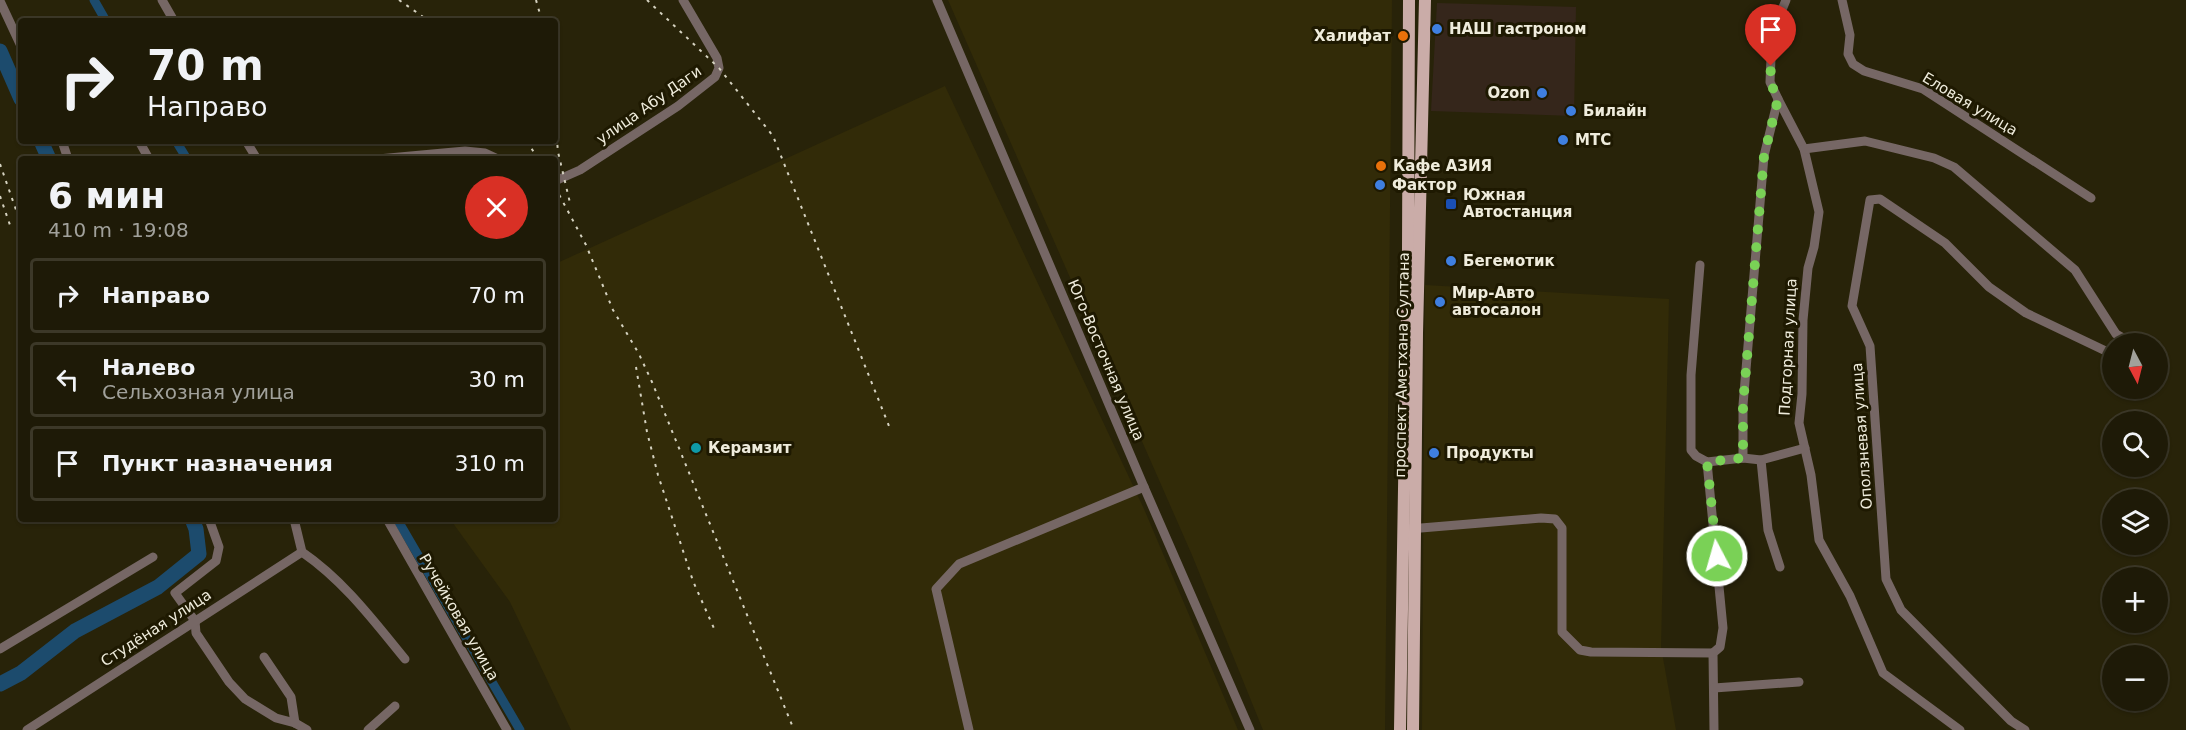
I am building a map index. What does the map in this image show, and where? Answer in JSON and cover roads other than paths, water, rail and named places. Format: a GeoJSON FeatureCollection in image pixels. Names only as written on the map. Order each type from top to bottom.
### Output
{"type":"FeatureCollection","features":[{"type":"Feature","properties":{"kind":"main road"},"geometry":{"type":"LineString","coordinates":[[1400,730],[1410,529],[1408,0]]}},
{"type":"Feature","properties":{"kind":"main road","name":"проспект Аметхана Султана"},"geometry":{"type":"LineString","coordinates":[[1413,730],[1410,529],[1425,0]]}},
{"type":"Feature","properties":{"kind":"street"},"geometry":{"type":"LineString","coordinates":[[162,0],[172,18]]}},
{"type":"Feature","properties":{"kind":"street","name":"улица Абу Даги"},"geometry":{"type":"LineString","coordinates":[[558,180],[590,164],[678,106],[715,77],[719,68],[717,58],[683,0]]}},
{"type":"Feature","properties":{"kind":"street","name":"Юго-Восточная улица"},"geometry":{"type":"LineString","coordinates":[[937,0],[1250,730]]}},
{"type":"Feature","properties":{"kind":"street","name":"Подгорная улица"},"geometry":{"type":"LineString","coordinates":[[1786,0],[1772,34],[1770,82],[1804,149],[1819,212],[1814,247],[1808,268],[1803,320],[1802,394],[1799,423],[1819,540],[1850,596],[1882,673],[1960,730]]}},
{"type":"Feature","properties":{"kind":"street","name":"Еловая улица"},"geometry":{"type":"LineString","coordinates":[[1842,0],[1850,35],[1848,54],[1853,64],[1864,71],[1923,89],[2091,198]]}},
{"type":"Feature","properties":{"kind":"street"},"geometry":{"type":"LineString","coordinates":[[0,1],[18,40]]}},
{"type":"Feature","properties":{"kind":"street"},"geometry":{"type":"LineString","coordinates":[[1743,458],[1743,405],[1764,156],[1778,99]]}},
{"type":"Feature","properties":{"kind":"street"},"geometry":{"type":"LineString","coordinates":[[1804,149],[1865,141],[1934,158],[1953,167],[2075,270],[2115,333]]}},
{"type":"Feature","properties":{"kind":"street"},"geometry":{"type":"LineString","coordinates":[[411,156],[465,151],[492,156]]}},
{"type":"Feature","properties":{"kind":"street","name":"Оползневая улица"},"geometry":{"type":"LineString","coordinates":[[2025,730],[2011,721],[1901,610],[1886,579],[1870,346],[1852,306],[1870,200],[1880,199],[1945,243],[1989,287],[2026,313],[2102,349]]}},
{"type":"Feature","properties":{"kind":"street"},"geometry":{"type":"LineString","coordinates":[[1700,265],[1691,375],[1691,450],[1707,462],[1743,458],[1761,460],[1805,448]]}},
{"type":"Feature","properties":{"kind":"street"},"geometry":{"type":"LineString","coordinates":[[1761,460],[1768,530],[1780,567]]}},
{"type":"Feature","properties":{"kind":"street"},"geometry":{"type":"LineString","coordinates":[[1410,529],[1541,518],[1555,519],[1562,528],[1562,632],[1580,650],[1591,652],[1713,652],[1720,647],[1723,628],[1707,462]]}},
{"type":"Feature","properties":{"kind":"street"},"geometry":{"type":"LineString","coordinates":[[969,730],[936,589],[959,564],[1144,487]]}},
{"type":"Feature","properties":{"kind":"street"},"geometry":{"type":"LineString","coordinates":[[210,522],[219,547],[216,561],[175,593],[195,621],[196,633],[229,682],[245,699],[276,718],[295,723],[307,730]]}},
{"type":"Feature","properties":{"kind":"street"},"geometry":{"type":"LineString","coordinates":[[295,522],[302,552],[324,567],[354,597],[405,658]]}},
{"type":"Feature","properties":{"kind":"street","name":"Ручейковая улица"},"geometry":{"type":"LineString","coordinates":[[389,522],[507,730]]}},
{"type":"Feature","properties":{"kind":"street","name":"Студёная улица"},"geometry":{"type":"LineString","coordinates":[[27,730],[302,552]]}},
{"type":"Feature","properties":{"kind":"street"},"geometry":{"type":"LineString","coordinates":[[0,649],[153,557]]}},
{"type":"Feature","properties":{"kind":"street"},"geometry":{"type":"LineString","coordinates":[[1713,652],[1714,730]]}},
{"type":"Feature","properties":{"kind":"street"},"geometry":{"type":"LineString","coordinates":[[264,657],[291,697],[295,723]]}},
{"type":"Feature","properties":{"kind":"street"},"geometry":{"type":"LineString","coordinates":[[1714,688],[1799,682]]}},
{"type":"Feature","properties":{"kind":"street"},"geometry":{"type":"LineString","coordinates":[[368,730],[395,706]]}},
{"type":"Feature","properties":{"kind":"waterway"},"geometry":{"type":"LineString","coordinates":[[94,0],[104,18]]}},
{"type":"Feature","properties":{"kind":"waterway"},"geometry":{"type":"LineString","coordinates":[[0,51],[18,92]]}},
{"type":"Feature","properties":{"kind":"waterway"},"geometry":{"type":"LineString","coordinates":[[42,144],[48,156]]}},
{"type":"Feature","properties":{"kind":"waterway"},"geometry":{"type":"LineString","coordinates":[[178,144],[185,156]]}},
{"type":"Feature","properties":{"kind":"waterway"},"geometry":{"type":"LineString","coordinates":[[0,684],[21,673],[75,631],[158,587],[199,554],[193,522]]}},
{"type":"Feature","properties":{"kind":"waterway"},"geometry":{"type":"LineString","coordinates":[[399,522],[520,730]]}},
{"type":"Feature","properties":{"kind":"railway"},"geometry":{"type":"LineString","coordinates":[[399,0],[425,18]]}},
{"type":"Feature","properties":{"kind":"railway"},"geometry":{"type":"LineString","coordinates":[[536,0],[541,18]]}},
{"type":"Feature","properties":{"kind":"railway"},"geometry":{"type":"LineString","coordinates":[[647,0],[719,68],[773,136],[891,431]]}},
{"type":"Feature","properties":{"kind":"railway"},"geometry":{"type":"LineString","coordinates":[[529,144],[536,156]]}},
{"type":"Feature","properties":{"kind":"railway"},"geometry":{"type":"LineString","coordinates":[[557,144],[570,203]]}},
{"type":"Feature","properties":{"kind":"railway"},"geometry":{"type":"LineString","coordinates":[[0,164],[18,215]]}},
{"type":"Feature","properties":{"kind":"railway"},"geometry":{"type":"LineString","coordinates":[[558,193],[586,245],[613,310],[639,354],[652,382],[794,730]]}},
{"type":"Feature","properties":{"kind":"railway"},"geometry":{"type":"LineString","coordinates":[[0,196],[11,228]]}},
{"type":"Feature","properties":{"kind":"railway"},"geometry":{"type":"LineString","coordinates":[[636,367],[647,432],[658,475],[693,581],[716,633]]}},
{"type":"Feature","properties":{"kind":"place","name":"НАШ гастроном"},"geometry":{"type":"Point","coordinates":[1437,29]}},
{"type":"Feature","properties":{"kind":"place","name":"Халифат"},"geometry":{"type":"Point","coordinates":[1403,36]}},
{"type":"Feature","properties":{"kind":"place","name":"Ozon"},"geometry":{"type":"Point","coordinates":[1542,93]}},
{"type":"Feature","properties":{"kind":"place","name":"Билайн"},"geometry":{"type":"Point","coordinates":[1571,111]}},
{"type":"Feature","properties":{"kind":"place","name":"МТС"},"geometry":{"type":"Point","coordinates":[1563,140]}},
{"type":"Feature","properties":{"kind":"place","name":"Кафе АЗИЯ"},"geometry":{"type":"Point","coordinates":[1381,166]}},
{"type":"Feature","properties":{"kind":"place","name":"Фактор"},"geometry":{"type":"Point","coordinates":[1380,185]}},
{"type":"Feature","properties":{"kind":"place","name":"Южная Автостанция"},"geometry":{"type":"Point","coordinates":[1451,204]}},
{"type":"Feature","properties":{"kind":"place","name":"Бегемотик"},"geometry":{"type":"Point","coordinates":[1451,261]}},
{"type":"Feature","properties":{"kind":"place","name":"Мир-Авто автосалон"},"geometry":{"type":"Point","coordinates":[1440,302]}},
{"type":"Feature","properties":{"kind":"place","name":"Керамзит"},"geometry":{"type":"Point","coordinates":[696,448]}},
{"type":"Feature","properties":{"kind":"place","name":"Продукты"},"geometry":{"type":"Point","coordinates":[1434,453]}}]}
